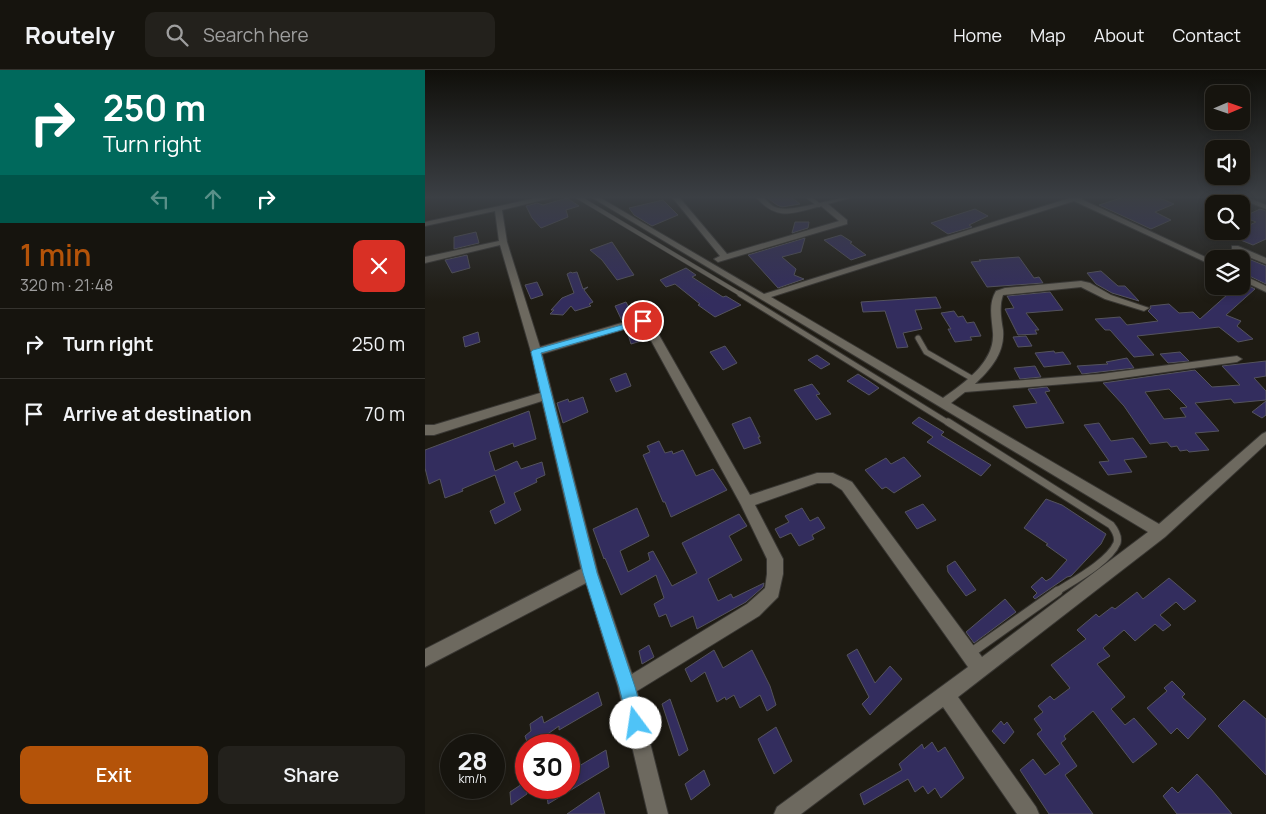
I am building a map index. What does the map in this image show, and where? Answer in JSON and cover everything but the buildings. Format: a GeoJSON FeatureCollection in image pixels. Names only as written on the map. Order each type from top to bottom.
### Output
{"type":"FeatureCollection","features":[{"type":"Feature","properties":{"kind":"street"},"geometry":{"type":"LineString","coordinates":[[501,232],[536,352],[590,573],[627,687],[658,814]]}},
{"type":"Feature","properties":{"kind":"street"},"geometry":{"type":"LineString","coordinates":[[652,232],[1160,532]]}},
{"type":"Feature","properties":{"kind":"street"},"geometry":{"type":"LineString","coordinates":[[704,232],[725,256]]}},
{"type":"Feature","properties":{"kind":"street"},"geometry":{"type":"LineString","coordinates":[[705,263],[810,232]]}},
{"type":"Feature","properties":{"kind":"street"},"geometry":{"type":"LineString","coordinates":[[763,297],[971,232]]}},
{"type":"Feature","properties":{"kind":"street"},"geometry":{"type":"LineString","coordinates":[[1147,232],[1205,260]]}},
{"type":"Feature","properties":{"kind":"street"},"geometry":{"type":"LineString","coordinates":[[425,260],[503,242]]}},
{"type":"Feature","properties":{"kind":"street"},"geometry":{"type":"LineString","coordinates":[[1235,248],[1266,261]]}},
{"type":"Feature","properties":{"kind":"street"},"geometry":{"type":"LineString","coordinates":[[1250,281],[1266,289]]}},
{"type":"Feature","properties":{"kind":"street"},"geometry":{"type":"LineString","coordinates":[[943,403],[964,388],[997,350],[996,300],[999,293],[1081,284],[1087,285],[1108,297],[1144,308]]}},
{"type":"Feature","properties":{"kind":"street"},"geometry":{"type":"LineString","coordinates":[[536,352],[635,322],[643,321],[648,323],[747,502],[775,558],[772,592],[753,610],[627,687]]}},
{"type":"Feature","properties":{"kind":"street"},"geometry":{"type":"LineString","coordinates":[[964,388],[1033,384],[1196,366],[1237,359]]}},
{"type":"Feature","properties":{"kind":"street"},"geometry":{"type":"LineString","coordinates":[[425,430],[434,430],[547,395]]}},
{"type":"Feature","properties":{"kind":"street"},"geometry":{"type":"LineString","coordinates":[[784,814],[980,669],[1160,532],[1266,437]]}},
{"type":"Feature","properties":{"kind":"street"},"geometry":{"type":"LineString","coordinates":[[747,502],[817,478],[833,478],[847,486],[980,669]]}},
{"type":"Feature","properties":{"kind":"street"},"geometry":{"type":"LineString","coordinates":[[425,658],[590,573]]}},
{"type":"Feature","properties":{"kind":"street"},"geometry":{"type":"LineString","coordinates":[[945,694],[1029,814]]}},
{"type":"Feature","properties":{"kind":"lane"},"geometry":{"type":"LineString","coordinates":[[635,232],[807,334],[1111,525],[1117,533],[1117,542],[1104,559],[968,654]]}},
{"type":"Feature","properties":{"kind":"lane"},"geometry":{"type":"LineString","coordinates":[[738,294],[750,290]]}},
{"type":"Feature","properties":{"kind":"lane"},"geometry":{"type":"LineString","coordinates":[[918,338],[926,352],[973,379]]}},
{"type":"Feature","properties":{"kind":"route"},"geometry":{"type":"LineString","coordinates":[[636,723],[627,687],[590,573],[536,352],[643,321]]}}]}
